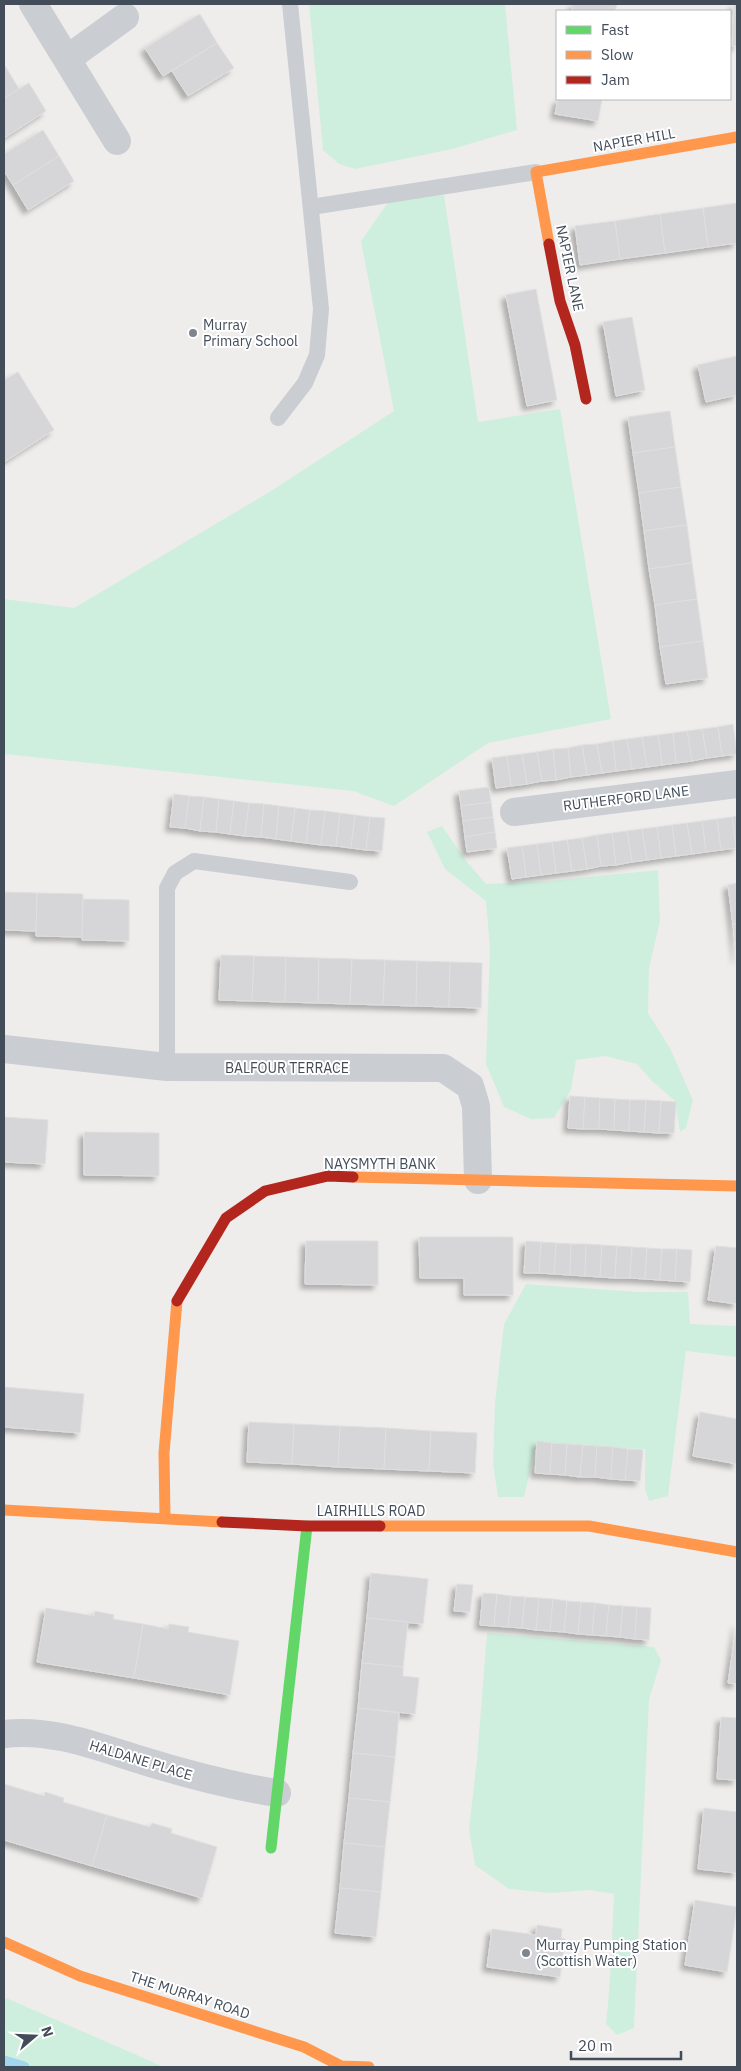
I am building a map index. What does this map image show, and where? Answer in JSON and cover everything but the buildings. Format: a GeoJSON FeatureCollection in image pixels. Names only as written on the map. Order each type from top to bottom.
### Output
{"type":"FeatureCollection","features":[{"type":"Feature","properties":{"kind":"street"},"geometry":{"type":"LineString","coordinates":[[33,4],[117,141]]}},
{"type":"Feature","properties":{"kind":"street"},"geometry":{"type":"LineString","coordinates":[[67,59],[125,17]]}},
{"type":"Feature","properties":{"kind":"street","name":"NAPIER HILL"},"geometry":{"type":"LineString","coordinates":[[536,172],[737,138]]}},
{"type":"Feature","properties":{"kind":"street","name":"NAPIER LANE"},"geometry":{"type":"LineString","coordinates":[[536,172],[560,301],[575,344],[586,399]]}},
{"type":"Feature","properties":{"kind":"street","name":"RUTHERFORD LANE"},"geometry":{"type":"LineString","coordinates":[[514,812],[737,784]]}},
{"type":"Feature","properties":{"kind":"street","name":"BALFOUR TERRACE"},"geometry":{"type":"LineString","coordinates":[[4,1048],[167,1067],[443,1068],[470,1086],[476,1106],[478,1180]]}},
{"type":"Feature","properties":{"kind":"street","name":"NAYSMYTH BANK"},"geometry":{"type":"LineString","coordinates":[[165,1517],[164,1453],[177,1300],[226,1218],[265,1191],[328,1176],[737,1186]]}},
{"type":"Feature","properties":{"kind":"street","name":"LAIRHILLS ROAD"},"geometry":{"type":"LineString","coordinates":[[4,1510],[307,1526],[589,1526],[737,1552]]}},
{"type":"Feature","properties":{"kind":"street"},"geometry":{"type":"LineString","coordinates":[[271,1848],[307,1526]]}},
{"type":"Feature","properties":{"kind":"street","name":"HALDANE PLACE"},"geometry":{"type":"LineString","coordinates":[[4,1734],[24,1732],[56,1735],[213,1782],[277,1793]]}},
{"type":"Feature","properties":{"kind":"street","name":"THE MURRAY ROAD"},"geometry":{"type":"LineString","coordinates":[[4,1942],[80,1976],[304,2047],[341,2066],[369,2067]]}},
{"type":"Feature","properties":{"kind":"lane"},"geometry":{"type":"LineString","coordinates":[[278,418],[305,383],[317,355],[321,309],[290,4]]}},
{"type":"Feature","properties":{"kind":"lane"},"geometry":{"type":"LineString","coordinates":[[311,207],[536,172]]}},
{"type":"Feature","properties":{"kind":"lane"},"geometry":{"type":"LineString","coordinates":[[167,1067],[167,888],[175,873],[194,861],[350,882]]}},
{"type":"Feature","properties":{"kind":"green space"},"geometry":{"type":"Polygon","coordinates":[[[309,4],[505,4],[517,130],[452,149],[355,169],[339,164],[323,150],[309,4]]]}},
{"type":"Feature","properties":{"kind":"green space"},"geometry":{"type":"Polygon","coordinates":[[[444,195],[478,422],[560,409],[611,719],[488,743],[394,806],[353,791],[4,754],[4,599],[74,608],[271,491],[394,411],[361,241],[391,198],[444,195]]]}},
{"type":"Feature","properties":{"kind":"green space"},"geometry":{"type":"Polygon","coordinates":[[[442,826],[464,858],[486,884],[549,881],[658,870],[660,921],[649,968],[648,1013],[670,1048],[693,1100],[686,1128],[680,1132],[675,1101],[652,1081],[637,1064],[605,1056],[576,1060],[571,1090],[554,1118],[531,1119],[504,1107],[486,1064],[490,949],[486,901],[445,869],[427,832],[442,826]]]}},
{"type":"Feature","properties":{"kind":"green space"},"geometry":{"type":"Polygon","coordinates":[[[526,1284],[638,1292],[688,1292],[690,1324],[737,1326],[737,1357],[686,1351],[668,1496],[649,1501],[645,1490],[645,1449],[536,1445],[524,1497],[498,1497],[493,1464],[495,1403],[504,1324],[526,1284]]]}},
{"type":"Feature","properties":{"kind":"green space"},"geometry":{"type":"Polygon","coordinates":[[[487,1633],[654,1647],[661,1660],[649,1700],[634,2028],[617,2035],[606,2024],[614,1894],[590,1890],[551,1893],[509,1889],[475,1865],[469,1829],[477,1759],[487,1633]]]}},
{"type":"Feature","properties":{"kind":"green space"},"geometry":{"type":"Polygon","coordinates":[[[4,1997],[164,2067],[4,2067],[4,1997]]]}},
{"type":"Feature","properties":{"kind":"waterway"},"geometry":{"type":"LineString","coordinates":[[4,2061],[24,2067]]}},
{"type":"Feature","properties":{"kind":"traffic: fast"},"geometry":{"type":"LineString","coordinates":[[271,1848],[307,1526]]}},
{"type":"Feature","properties":{"kind":"traffic: slow"},"geometry":{"type":"LineString","coordinates":[[549,244],[536,172],[737,137]]}},
{"type":"Feature","properties":{"kind":"traffic: slow"},"geometry":{"type":"LineString","coordinates":[[353,1177],[737,1186]]}},
{"type":"Feature","properties":{"kind":"traffic: slow"},"geometry":{"type":"LineString","coordinates":[[165,1517],[164,1453],[177,1301]]}},
{"type":"Feature","properties":{"kind":"traffic: slow"},"geometry":{"type":"LineString","coordinates":[[4,1510],[222,1522]]}},
{"type":"Feature","properties":{"kind":"traffic: slow"},"geometry":{"type":"LineString","coordinates":[[380,1526],[589,1526],[737,1552]]}},
{"type":"Feature","properties":{"kind":"traffic: slow"},"geometry":{"type":"LineString","coordinates":[[4,1942],[80,1976],[304,2047],[341,2066],[369,2067]]}},
{"type":"Feature","properties":{"kind":"traffic: jam"},"geometry":{"type":"LineString","coordinates":[[549,244],[560,301],[575,345],[586,399]]}},
{"type":"Feature","properties":{"kind":"traffic: jam"},"geometry":{"type":"LineString","coordinates":[[177,1301],[226,1218],[265,1191],[328,1176],[353,1177]]}},
{"type":"Feature","properties":{"kind":"traffic: jam"},"geometry":{"type":"LineString","coordinates":[[222,1522],[307,1526],[380,1526]]}},
{"type":"Feature","properties":{"kind":"place","name":"Murray Primary School"},"geometry":{"type":"Point","coordinates":[193,333]}},
{"type":"Feature","properties":{"kind":"place","name":"Murray Pumping Station (Scottish Water)"},"geometry":{"type":"Point","coordinates":[526,1953]}}]}
